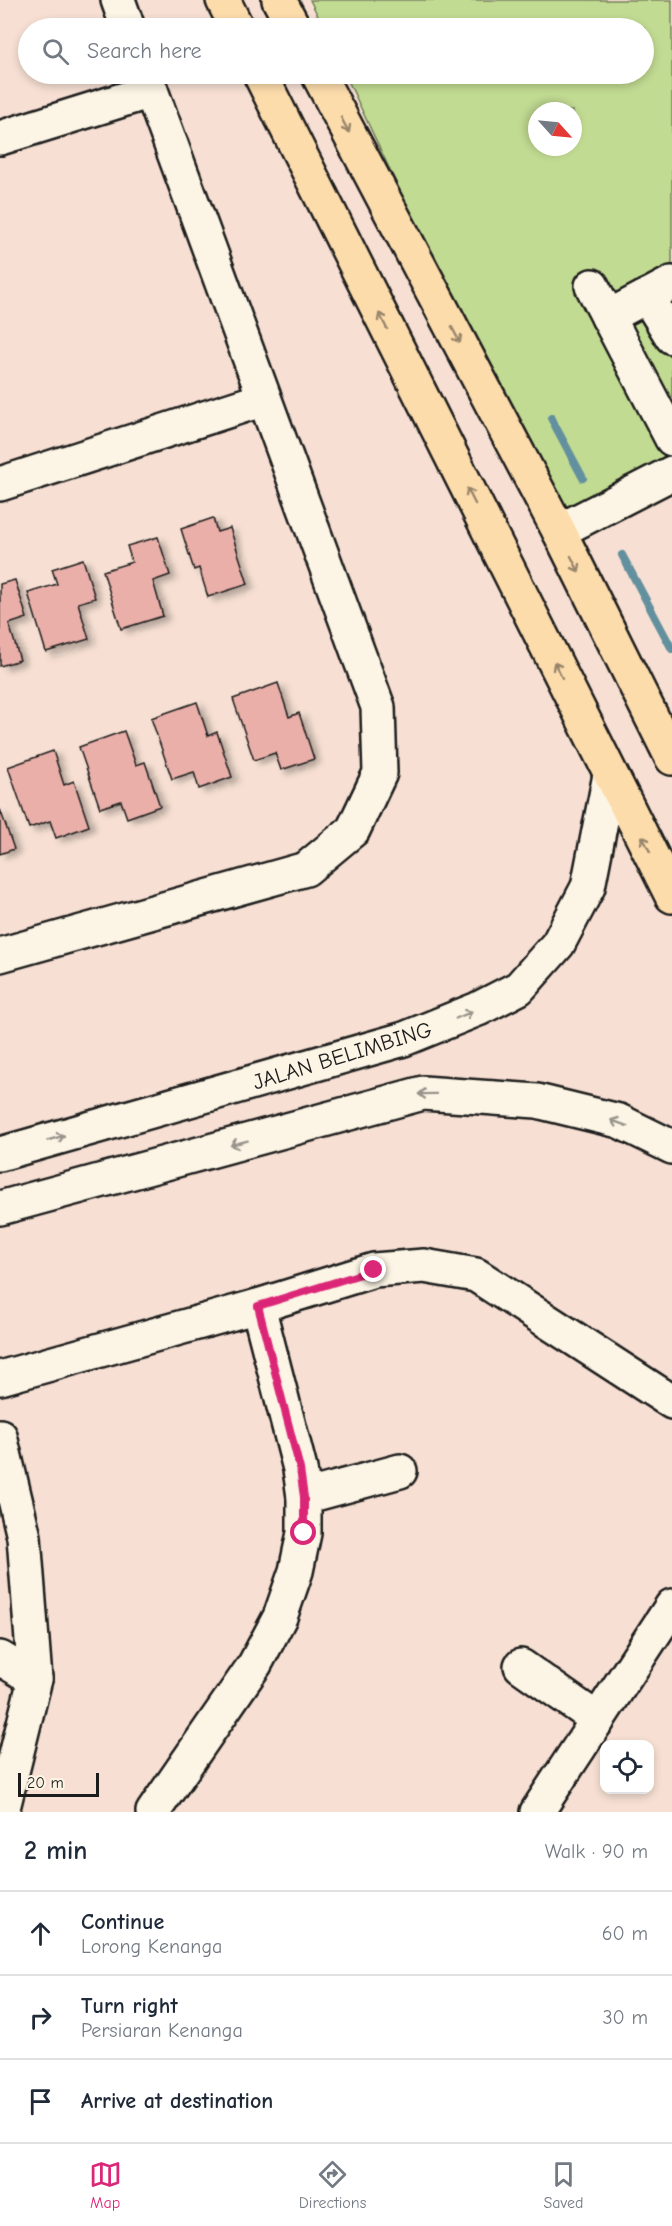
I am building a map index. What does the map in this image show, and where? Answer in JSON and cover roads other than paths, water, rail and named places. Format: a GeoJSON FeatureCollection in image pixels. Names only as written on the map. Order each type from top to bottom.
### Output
{"type":"FeatureCollection","features":[{"type":"Feature","properties":{"kind":"main road"},"geometry":{"type":"LineString","coordinates":[[223,0],[232,18]]}},
{"type":"Feature","properties":{"kind":"main road"},"geometry":{"type":"LineString","coordinates":[[279,0],[289,18]]}},
{"type":"Feature","properties":{"kind":"main road"},"geometry":{"type":"LineString","coordinates":[[265,84],[672,897]]}},
{"type":"Feature","properties":{"kind":"main road"},"geometry":{"type":"LineString","coordinates":[[323,84],[559,531],[672,758]]}},
{"type":"Feature","properties":{"kind":"street"},"geometry":{"type":"LineString","coordinates":[[118,0],[124,18]]}},
{"type":"Feature","properties":{"kind":"street"},"geometry":{"type":"LineString","coordinates":[[0,138],[143,84]]}},
{"type":"Feature","properties":{"kind":"street"},"geometry":{"type":"LineString","coordinates":[[0,955],[306,869],[353,830],[380,773],[378,707],[149,84]]}},
{"type":"Feature","properties":{"kind":"street"},"geometry":{"type":"LineString","coordinates":[[592,286],[672,439]]}},
{"type":"Feature","properties":{"kind":"street"},"geometry":{"type":"LineString","coordinates":[[608,317],[660,290],[672,337]]}},
{"type":"Feature","properties":{"kind":"street"},"geometry":{"type":"LineString","coordinates":[[0,484],[264,399]]}},
{"type":"Feature","properties":{"kind":"street"},"geometry":{"type":"LineString","coordinates":[[559,531],[672,473]]}},
{"type":"Feature","properties":{"kind":"street","name":"JALAN BELIMBING"},"geometry":{"type":"LineString","coordinates":[[0,1154],[404,1040],[478,1009],[519,988],[558,944],[588,887],[610,775]]}},
{"type":"Feature","properties":{"kind":"street"},"geometry":{"type":"LineString","coordinates":[[0,1208],[423,1093],[537,1101],[619,1121],[672,1148]]}},
{"type":"Feature","properties":{"kind":"street"},"geometry":{"type":"LineString","coordinates":[[0,1378],[258,1306],[374,1270],[424,1266],[476,1275],[672,1402]]}},
{"type":"Feature","properties":{"kind":"street"},"geometry":{"type":"LineString","coordinates":[[153,1812],[255,1664],[280,1617],[296,1571],[304,1533],[304,1497],[300,1469],[258,1306]]}},
{"type":"Feature","properties":{"kind":"street"},"geometry":{"type":"LineString","coordinates":[[0,1436],[24,1537],[35,1679],[2,1812]]}},
{"type":"Feature","properties":{"kind":"street"},"geometry":{"type":"LineString","coordinates":[[304,1497],[400,1471]]}},
{"type":"Feature","properties":{"kind":"street"},"geometry":{"type":"LineString","coordinates":[[537,1812],[672,1606]]}},
{"type":"Feature","properties":{"kind":"street"},"geometry":{"type":"LineString","coordinates":[[0,1658],[35,1679]]}},
{"type":"Feature","properties":{"kind":"street"},"geometry":{"type":"LineString","coordinates":[[521,1666],[598,1720]]}},
{"type":"Feature","properties":{"kind":"waterway"},"geometry":{"type":"LineString","coordinates":[[551,418],[583,478]]}},
{"type":"Feature","properties":{"kind":"waterway"},"geometry":{"type":"LineString","coordinates":[[622,555],[672,649]]}}]}
